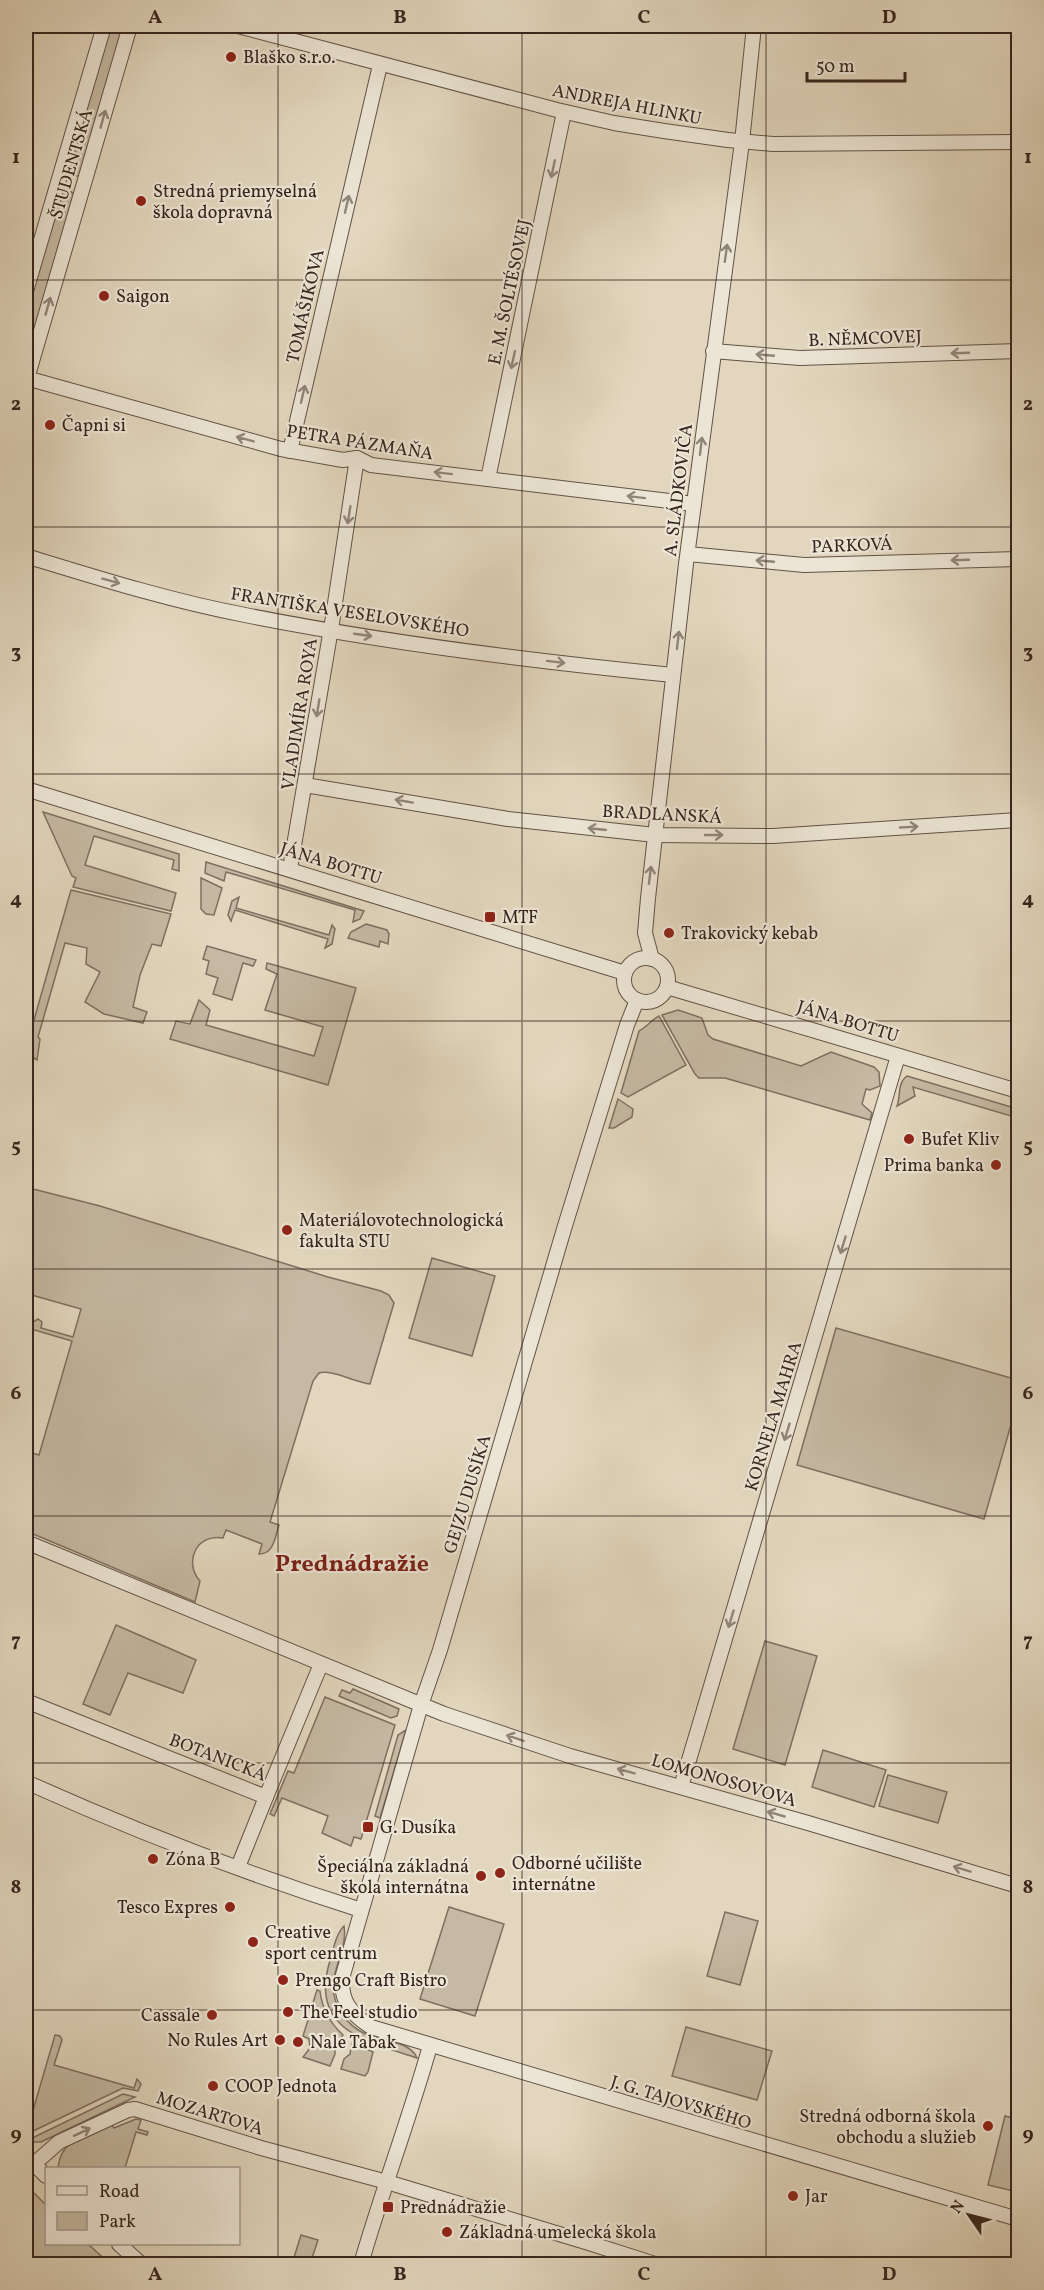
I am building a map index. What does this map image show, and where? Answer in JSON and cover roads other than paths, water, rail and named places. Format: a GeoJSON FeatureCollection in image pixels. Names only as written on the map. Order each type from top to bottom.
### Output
{"type":"FeatureCollection","features":[{"type":"Feature","properties":{"kind":"street","name":"ŠTUDENTSKÁ"},"geometry":{"type":"LineString","coordinates":[[26,291],[104,26]]}},
{"type":"Feature","properties":{"kind":"street","name":"ŠTUDENTSKÁ"},"geometry":{"type":"LineString","coordinates":[[26,379],[130,26]]}},
{"type":"Feature","properties":{"kind":"street","name":"ANDREJA HLINKU"},"geometry":{"type":"LineString","coordinates":[[238,26],[564,112],[614,123],[742,142],[801,144],[1018,142]]}},
{"type":"Feature","properties":{"kind":"street","name":"A. SLÁDKOVIČA"},"geometry":{"type":"LineString","coordinates":[[652,959],[645,925],[694,504],[742,142],[754,26]]}},
{"type":"Feature","properties":{"kind":"street","name":"TOMÁŠIKOVA"},"geometry":{"type":"LineString","coordinates":[[290,451],[380,64]]}},
{"type":"Feature","properties":{"kind":"street","name":"E. M. ŠOLTÉSOVEJ"},"geometry":{"type":"LineString","coordinates":[[488,479],[564,112]]}},
{"type":"Feature","properties":{"kind":"street","name":"B. NĚMCOVEJ"},"geometry":{"type":"LineString","coordinates":[[713,351],[800,358],[1018,351]]}},
{"type":"Feature","properties":{"kind":"street","name":"PETRA PÁZMAŇA"},"geometry":{"type":"LineString","coordinates":[[26,379],[290,451],[344,460],[357,458],[371,465],[694,504]]}},
{"type":"Feature","properties":{"kind":"street","name":"VLADIMÍRA ROYA"},"geometry":{"type":"LineString","coordinates":[[290,869],[306,785],[357,458]]}},
{"type":"Feature","properties":{"kind":"street","name":"PARKOVÁ"},"geometry":{"type":"LineString","coordinates":[[688,554],[804,565],[1018,559]]}},
{"type":"Feature","properties":{"kind":"street","name":"FRANTIŠKA VESELOVSKÉHO"},"geometry":{"type":"LineString","coordinates":[[26,556],[244,615],[508,656],[674,675]]}},
{"type":"Feature","properties":{"kind":"street","name":"BRADLANSKÁ"},"geometry":{"type":"LineString","coordinates":[[306,785],[508,819],[655,835],[773,836],[1018,820]]}},
{"type":"Feature","properties":{"kind":"street","name":"JÁNA BOTTU"},"geometry":{"type":"LineString","coordinates":[[26,789],[625,973]]}},
{"type":"Feature","properties":{"kind":"street"},"geometry":{"type":"LineString","coordinates":[[644,958],[652,959],[665,968],[668,980],[663,994],[647,1003],[637,1000],[626,990],[625,973],[636,961],[644,958]]}},
{"type":"Feature","properties":{"kind":"street","name":"JÁNA BOTTU"},"geometry":{"type":"LineString","coordinates":[[667,987],[1018,1091]]}},
{"type":"Feature","properties":{"kind":"street","name":"GEJZU DUSÍKA"},"geometry":{"type":"LineString","coordinates":[[344,2000],[341,1987],[343,1975],[421,1704],[440,1650],[564,1229],[627,1025],[637,1000]]}},
{"type":"Feature","properties":{"kind":"street","name":"KORNELA MAHRA"},"geometry":{"type":"LineString","coordinates":[[681,1787],[898,1056]]}},
{"type":"Feature","properties":{"kind":"street"},"geometry":{"type":"LineString","coordinates":[[26,1542],[421,1704]]}},
{"type":"Feature","properties":{"kind":"street","name":"BOTANICKÁ"},"geometry":{"type":"LineString","coordinates":[[26,1701],[266,1797],[321,1664]]}},
{"type":"Feature","properties":{"kind":"street","name":"LOMONOSOVOVA"},"geometry":{"type":"LineString","coordinates":[[421,1704],[570,1756],[1018,1886]]}},
{"type":"Feature","properties":{"kind":"street"},"geometry":{"type":"LineString","coordinates":[[26,1782],[125,1826],[214,1860],[361,1910]]}},
{"type":"Feature","properties":{"kind":"street"},"geometry":{"type":"LineString","coordinates":[[238,1867],[266,1797]]}},
{"type":"Feature","properties":{"kind":"street","name":"J. G. TAJOVSKÉHO"},"geometry":{"type":"LineString","coordinates":[[344,2000],[356,2017],[371,2027],[1018,2219]]}},
{"type":"Feature","properties":{"kind":"street"},"geometry":{"type":"LineString","coordinates":[[361,2265],[430,2046]]}},
{"type":"Feature","properties":{"kind":"street","name":"MOZARTOVA"},"geometry":{"type":"LineString","coordinates":[[30,2160],[60,2142],[128,2110],[141,2110],[261,2148],[387,2182],[653,2264]]}},
{"type":"Feature","properties":{"kind":"street"},"geometry":{"type":"LineString","coordinates":[[30,2160],[45,2175]]}},
{"type":"Feature","properties":{"kind":"street"},"geometry":{"type":"LineString","coordinates":[[120,2245],[141,2265]]}},
{"type":"Feature","properties":{"kind":"place","name":"Blaško s.r.o."},"geometry":{"type":"Point","coordinates":[231,57]}},
{"type":"Feature","properties":{"kind":"place","name":"Stredná priemyselná škola dopravná"},"geometry":{"type":"Point","coordinates":[141,201]}},
{"type":"Feature","properties":{"kind":"place","name":"Saigon"},"geometry":{"type":"Point","coordinates":[104,296]}},
{"type":"Feature","properties":{"kind":"place","name":"Čapni si"},"geometry":{"type":"Point","coordinates":[50,425]}},
{"type":"Feature","properties":{"kind":"place","name":"MTF"},"geometry":{"type":"Point","coordinates":[490,917]}},
{"type":"Feature","properties":{"kind":"place","name":"Trakovický kebab"},"geometry":{"type":"Point","coordinates":[669,933]}},
{"type":"Feature","properties":{"kind":"place","name":"Bufet Kliv"},"geometry":{"type":"Point","coordinates":[909,1139]}},
{"type":"Feature","properties":{"kind":"place","name":"Prima banka"},"geometry":{"type":"Point","coordinates":[996,1165]}},
{"type":"Feature","properties":{"kind":"place","name":"Materiálovotechnologická fakulta STU"},"geometry":{"type":"Point","coordinates":[287,1230]}},
{"type":"Feature","properties":{"kind":"place","name":"G. Dusíka"},"geometry":{"type":"Point","coordinates":[368,1827]}},
{"type":"Feature","properties":{"kind":"place","name":"Zóna B"},"geometry":{"type":"Point","coordinates":[153,1859]}},
{"type":"Feature","properties":{"kind":"place","name":"Odborné učilište internátne"},"geometry":{"type":"Point","coordinates":[500,1873]}},
{"type":"Feature","properties":{"kind":"place","name":"Špeciálna základná škola internátna"},"geometry":{"type":"Point","coordinates":[481,1876]}},
{"type":"Feature","properties":{"kind":"place","name":"Tesco Expres"},"geometry":{"type":"Point","coordinates":[230,1907]}},
{"type":"Feature","properties":{"kind":"place","name":"Creative sport centrum"},"geometry":{"type":"Point","coordinates":[253,1942]}},
{"type":"Feature","properties":{"kind":"place","name":"Prengo Craft Bistro"},"geometry":{"type":"Point","coordinates":[283,1980]}},
{"type":"Feature","properties":{"kind":"place","name":"The Feel studio"},"geometry":{"type":"Point","coordinates":[288,2012]}},
{"type":"Feature","properties":{"kind":"place","name":"Cassale"},"geometry":{"type":"Point","coordinates":[212,2015]}},
{"type":"Feature","properties":{"kind":"place","name":"No Rules Art"},"geometry":{"type":"Point","coordinates":[280,2040]}},
{"type":"Feature","properties":{"kind":"place","name":"Nale Tabak"},"geometry":{"type":"Point","coordinates":[298,2042]}},
{"type":"Feature","properties":{"kind":"place","name":"COOP Jednota"},"geometry":{"type":"Point","coordinates":[213,2086]}},
{"type":"Feature","properties":{"kind":"place","name":"Stredná odborná škola obchodu a služieb"},"geometry":{"type":"Point","coordinates":[988,2126]}},
{"type":"Feature","properties":{"kind":"place","name":"Jar"},"geometry":{"type":"Point","coordinates":[793,2196]}},
{"type":"Feature","properties":{"kind":"place","name":"Prednádražie"},"geometry":{"type":"Point","coordinates":[388,2207]}},
{"type":"Feature","properties":{"kind":"place","name":"Základná umelecká škola"},"geometry":{"type":"Point","coordinates":[447,2232]}},
{"type":"Feature","properties":{"kind":"district","name":"Prednádražie"},"geometry":{"type":"Point","coordinates":[352,1563]}}]}
